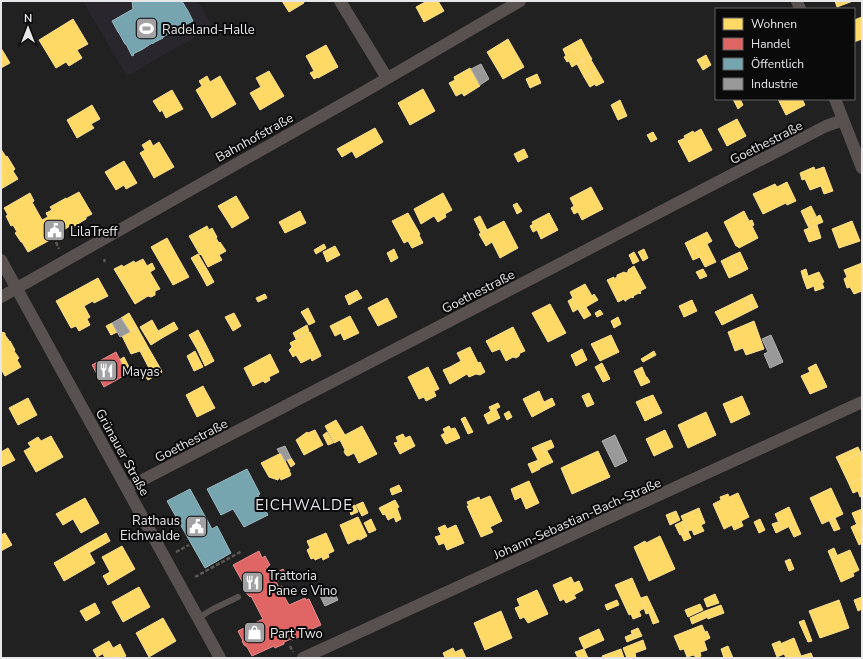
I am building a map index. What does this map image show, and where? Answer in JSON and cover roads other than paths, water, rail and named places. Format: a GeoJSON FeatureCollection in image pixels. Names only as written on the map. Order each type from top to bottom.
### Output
{"type":"FeatureCollection","features":[{"type":"Feature","properties":{"kind":"street"},"geometry":{"type":"LineString","coordinates":[[340,1],[387,78]]}},
{"type":"Feature","properties":{"kind":"street","name":"Bahnhofstraße"},"geometry":{"type":"LineString","coordinates":[[1,297],[520,1]]}},
{"type":"Feature","properties":{"kind":"street"},"geometry":{"type":"LineString","coordinates":[[835,100],[862,168]]}},
{"type":"Feature","properties":{"kind":"street","name":"Goethestraße"},"geometry":{"type":"LineString","coordinates":[[127,488],[820,130],[843,120]]}},
{"type":"Feature","properties":{"kind":"street","name":"Grünauer Straße"},"geometry":{"type":"LineString","coordinates":[[1,260],[220,658]]}},
{"type":"Feature","properties":{"kind":"street","name":"Johann-Sebastian-Bach-Straße"},"geometry":{"type":"LineString","coordinates":[[303,658],[862,402]]}},
{"type":"Feature","properties":{"kind":"lane"},"geometry":{"type":"LineString","coordinates":[[198,618],[238,597]]}},
{"type":"Feature","properties":{"kind":"place","name":"Radeland-Halle"},"geometry":{"type":"Point","coordinates":[147,29]}},
{"type":"Feature","properties":{"kind":"place","name":"LilaTreff"},"geometry":{"type":"Point","coordinates":[54,231]}},
{"type":"Feature","properties":{"kind":"place","name":"Mayas"},"geometry":{"type":"Point","coordinates":[106,371]}},
{"type":"Feature","properties":{"kind":"place","name":"Rathaus Eichwalde"},"geometry":{"type":"Point","coordinates":[196,527]}},
{"type":"Feature","properties":{"kind":"place","name":"Trattoria Pane e Vino"},"geometry":{"type":"Point","coordinates":[252,582]}},
{"type":"Feature","properties":{"kind":"place","name":"Part Two"},"geometry":{"type":"Point","coordinates":[255,633]}},
{"type":"Feature","properties":{"kind":"district","name":"EICHWALDE"},"geometry":{"type":"Point","coordinates":[304,505]}}]}
